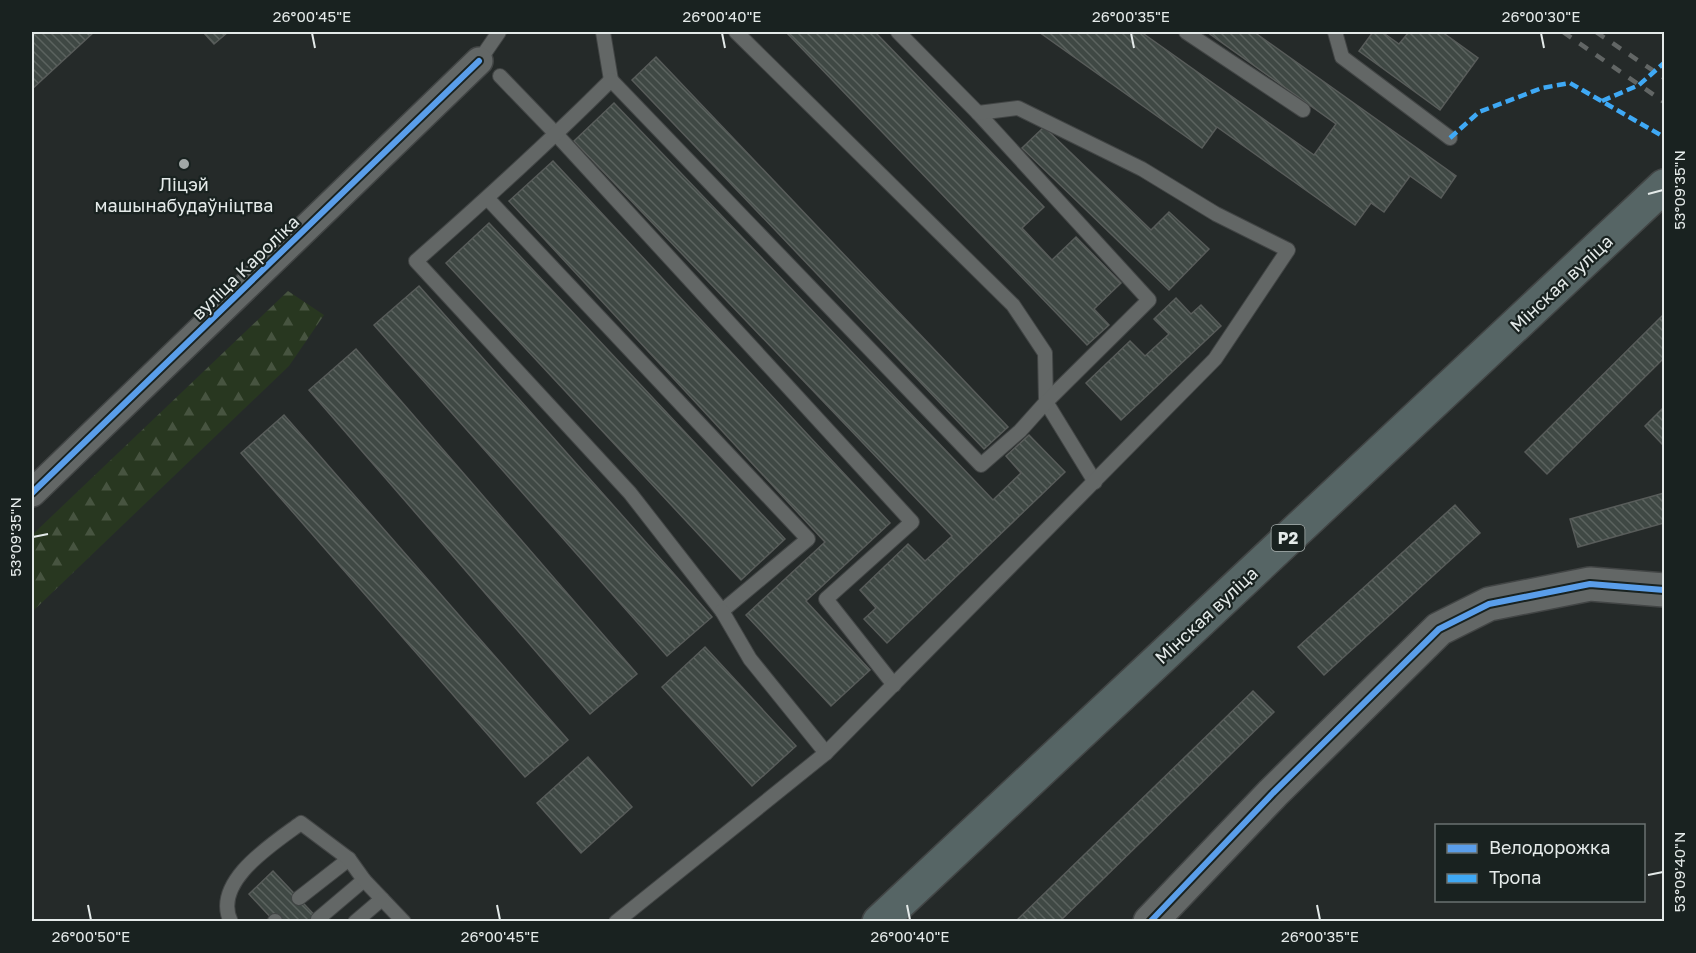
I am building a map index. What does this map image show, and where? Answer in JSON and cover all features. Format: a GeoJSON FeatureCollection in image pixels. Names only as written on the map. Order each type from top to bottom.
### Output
{"type":"FeatureCollection","features":[{"type":"Feature","properties":{"kind":"main road","name":"Мінская вуліца"},"geometry":{"type":"LineString","coordinates":[[879,921],[1665,186]]}},
{"type":"Feature","properties":{"kind":"street","name":"вуліца Кароліка"},"geometry":{"type":"LineString","coordinates":[[32,494],[489,69]]}},
{"type":"Feature","properties":{"kind":"street"},"geometry":{"type":"LineString","coordinates":[[1150,921],[1273,793],[1439,629],[1489,604],[1590,584],[1665,590]]}},
{"type":"Feature","properties":{"kind":"lane"},"geometry":{"type":"LineString","coordinates":[[499,32],[489,69],[556,134],[912,522],[826,599],[894,685]]}},
{"type":"Feature","properties":{"kind":"lane"},"geometry":{"type":"LineString","coordinates":[[603,32],[611,80],[981,465],[1020,431],[1046,402],[1149,300],[978,113],[898,32]]}},
{"type":"Feature","properties":{"kind":"lane"},"geometry":{"type":"LineString","coordinates":[[736,32],[1013,305],[1046,354],[1046,402],[1095,482]]}},
{"type":"Feature","properties":{"kind":"lane"},"geometry":{"type":"LineString","coordinates":[[1186,32],[1303,110]]}},
{"type":"Feature","properties":{"kind":"lane"},"geometry":{"type":"LineString","coordinates":[[1335,32],[1342,57],[1450,138]]}},
{"type":"Feature","properties":{"kind":"lane"},"geometry":{"type":"LineString","coordinates":[[611,80],[556,134],[416,261],[630,493],[722,611],[750,659],[826,753]]}},
{"type":"Feature","properties":{"kind":"lane"},"geometry":{"type":"LineString","coordinates":[[616,921],[826,753],[894,685],[1215,359],[1288,249],[1216,214],[1142,170],[1018,108],[978,113]]}},
{"type":"Feature","properties":{"kind":"lane"},"geometry":{"type":"LineString","coordinates":[[487,198],[808,539],[722,611]]}},
{"type":"Feature","properties":{"kind":"lane"},"geometry":{"type":"LineString","coordinates":[[231,921],[226,911],[229,891],[256,856],[301,824],[349,859],[364,880],[404,921]]}},
{"type":"Feature","properties":{"kind":"lane"},"geometry":{"type":"LineString","coordinates":[[298,898],[349,859]]}},
{"type":"Feature","properties":{"kind":"lane"},"geometry":{"type":"LineString","coordinates":[[318,919],[364,880]]}},
{"type":"Feature","properties":{"kind":"lane"},"geometry":{"type":"LineString","coordinates":[[355,921],[382,900]]}},
{"type":"Feature","properties":{"kind":"green space"},"geometry":{"type":"Polygon","coordinates":[[[288,291],[324,315],[289,366],[32,612],[32,535],[288,291]]]}},
{"type":"Feature","properties":{"kind":"building"},"geometry":{"type":"Polygon","coordinates":[[[32,32],[94,32],[32,89],[32,32]]]}},
{"type":"Feature","properties":{"kind":"building"},"geometry":{"type":"Polygon","coordinates":[[[203,32],[228,32],[214,44],[203,32]]]}},
{"type":"Feature","properties":{"kind":"building"},"geometry":{"type":"Polygon","coordinates":[[[786,32],[875,32],[1044,207],[1022,228],[1052,260],[1076,237],[1121,283],[1094,309],[1109,325],[1087,345],[786,32]]]}},
{"type":"Feature","properties":{"kind":"building"},"geometry":{"type":"Polygon","coordinates":[[[1039,32],[1141,32],[1314,155],[1336,124],[1207,32],[1254,32],[1456,176],[1441,198],[1410,176],[1384,212],[1371,203],[1355,225],[1217,127],[1202,148],[1039,32]]]}},
{"type":"Feature","properties":{"kind":"building"},"geometry":{"type":"Polygon","coordinates":[[[1373,32],[1382,32],[1399,44],[1409,32],[1442,32],[1478,58],[1440,110],[1359,51],[1373,32]]]}},
{"type":"Feature","properties":{"kind":"building"},"geometry":{"type":"Polygon","coordinates":[[[656,57],[1008,427],[984,449],[632,80],[656,57]]]}},
{"type":"Feature","properties":{"kind":"building"},"geometry":{"type":"Polygon","coordinates":[[[614,103],[993,500],[1021,473],[1006,456],[1029,435],[1065,472],[887,643],[864,619],[876,608],[860,590],[908,544],[925,561],[952,536],[574,141],[614,103]]]}},
{"type":"Feature","properties":{"kind":"building"},"geometry":{"type":"Polygon","coordinates":[[[1044,127],[1151,230],[1169,212],[1209,249],[1169,290],[1022,148],[1044,127]]]}},
{"type":"Feature","properties":{"kind":"building"},"geometry":{"type":"Polygon","coordinates":[[[553,161],[890,523],[806,601],[870,670],[831,706],[746,615],[825,542],[509,201],[553,161]]]}},
{"type":"Feature","properties":{"kind":"building"},"geometry":{"type":"Polygon","coordinates":[[[489,223],[785,539],[741,580],[446,263],[489,223]]]}},
{"type":"Feature","properties":{"kind":"building"},"geometry":{"type":"Polygon","coordinates":[[[419,286],[712,617],[667,656],[374,325],[419,286]]]}},
{"type":"Feature","properties":{"kind":"building"},"geometry":{"type":"Polygon","coordinates":[[[1176,298],[1191,314],[1201,305],[1221,326],[1121,420],[1086,383],[1130,341],[1145,356],[1169,334],[1154,319],[1176,298]]]}},
{"type":"Feature","properties":{"kind":"building"},"geometry":{"type":"Polygon","coordinates":[[[1664,314],[1664,358],[1547,474],[1525,452],[1664,314]]]}},
{"type":"Feature","properties":{"kind":"building"},"geometry":{"type":"Polygon","coordinates":[[[356,349],[637,674],[590,714],[309,390],[356,349]]]}},
{"type":"Feature","properties":{"kind":"building"},"geometry":{"type":"Polygon","coordinates":[[[1664,407],[1664,446],[1645,426],[1664,407]]]}},
{"type":"Feature","properties":{"kind":"building"},"geometry":{"type":"Polygon","coordinates":[[[284,415],[568,740],[525,777],[241,453],[284,415]]]}},
{"type":"Feature","properties":{"kind":"building"},"geometry":{"type":"Polygon","coordinates":[[[1664,493],[1664,523],[1578,547],[1570,519],[1664,493]]]}},
{"type":"Feature","properties":{"kind":"building"},"geometry":{"type":"Polygon","coordinates":[[[1455,505],[1480,533],[1324,675],[1298,647],[1455,505]]]}},
{"type":"Feature","properties":{"kind":"building"},"geometry":{"type":"Polygon","coordinates":[[[705,647],[796,746],[752,786],[662,687],[705,647]]]}},
{"type":"Feature","properties":{"kind":"building"},"geometry":{"type":"Polygon","coordinates":[[[1253,691],[1274,712],[1059,922],[1015,922],[1253,691]]]}},
{"type":"Feature","properties":{"kind":"building"},"geometry":{"type":"Polygon","coordinates":[[[588,757],[632,807],[581,853],[537,803],[588,757]]]}},
{"type":"Feature","properties":{"kind":"building"},"geometry":{"type":"Polygon","coordinates":[[[273,871],[321,922],[275,922],[249,894],[273,871]]]}},
{"type":"Feature","properties":{"kind":"railway"},"geometry":{"type":"LineString","coordinates":[[1563,32],[1664,102]]}},
{"type":"Feature","properties":{"kind":"railway"},"geometry":{"type":"LineString","coordinates":[[1596,32],[1664,78]]}},
{"type":"Feature","properties":{"kind":"marked path"},"geometry":{"type":"LineString","coordinates":[[1602,101],[1639,85],[1664,63]]}},
{"type":"Feature","properties":{"kind":"marked path"},"geometry":{"type":"LineString","coordinates":[[1450,138],[1479,112],[1542,88],[1570,83],[1664,137]]}},
{"type":"Feature","properties":{"kind":"cycle path"},"geometry":{"type":"LineString","coordinates":[[32,493],[479,61]]}},
{"type":"Feature","properties":{"kind":"cycle path"},"geometry":{"type":"LineString","coordinates":[[1150,922],[1273,793],[1439,629],[1489,604],[1590,584],[1664,590]]}},
{"type":"Feature","properties":{"kind":"place","name":"Ліцэй машынабудаўніцтва"},"geometry":{"type":"Point","coordinates":[184,164]}}]}
